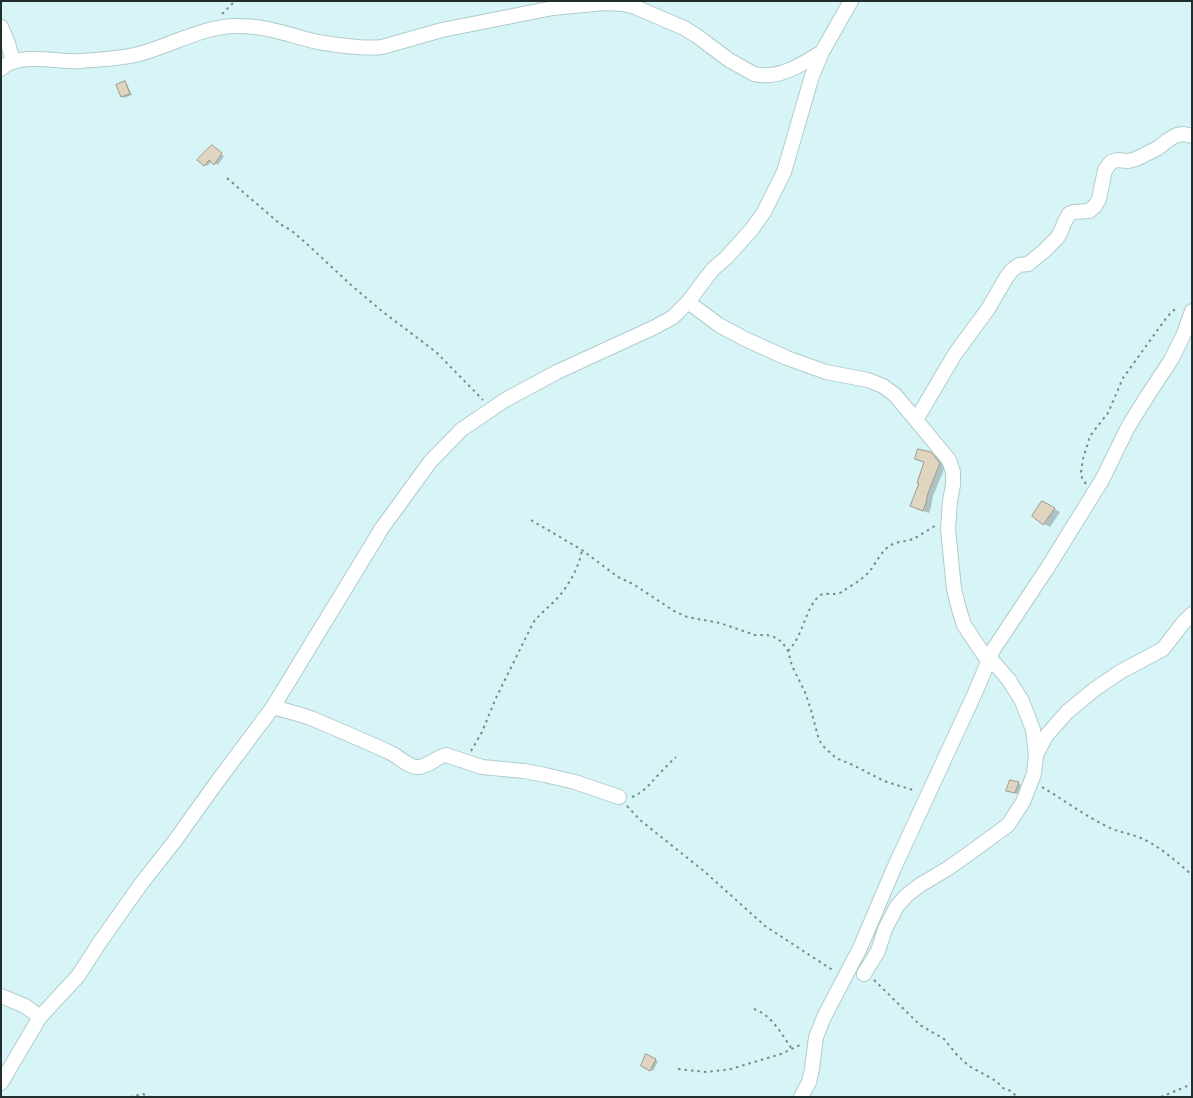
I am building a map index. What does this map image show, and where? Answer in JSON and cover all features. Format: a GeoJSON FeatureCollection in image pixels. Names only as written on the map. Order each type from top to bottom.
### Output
{"type":"FeatureCollection","features":[{"type":"Feature","properties":{"kind":"street"},"geometry":{"type":"LineString","coordinates":[[1,1083],[40,1017],[78,976],[141,884],[273,707],[382,528],[430,462],[461,430],[505,400],[557,372],[673,317],[688,302],[713,269],[726,258],[752,229],[774,195],[784,172],[812,76],[822,52],[851,1]]}},
{"type":"Feature","properties":{"kind":"street"},"geometry":{"type":"LineString","coordinates":[[1,27],[8,43],[7,66],[30,59],[76,61],[138,55],[204,31],[220,27],[240,26],[267,28],[320,42],[373,48],[450,28],[553,8],[622,3],[684,28],[729,60],[759,76],[779,74],[804,64],[822,52]]}},
{"type":"Feature","properties":{"kind":"street"},"geometry":{"type":"LineString","coordinates":[[916,420],[955,354],[988,309],[1012,270],[1020,265],[1028,264],[1044,251],[1057,238],[1069,214],[1089,211],[1095,206],[1100,199],[1105,170],[1111,162],[1136,159],[1158,148],[1177,135],[1192,136]]}},
{"type":"Feature","properties":{"kind":"street"},"geometry":{"type":"LineString","coordinates":[[688,302],[719,325],[787,358],[826,372],[868,380],[883,386],[895,395],[949,460],[953,472],[953,485],[948,529],[954,589],[959,609],[964,625],[989,659],[1009,680],[1022,702],[1033,730],[1036,755],[1034,774],[1022,802],[1008,825],[907,895],[897,906],[885,929],[878,950],[864,974]]}},
{"type":"Feature","properties":{"kind":"street"},"geometry":{"type":"LineString","coordinates":[[801,1097],[812,1069],[816,1037],[824,1017],[860,948],[894,868],[993,650],[1048,567],[1102,480],[1133,420],[1170,360],[1182,336],[1188,310]]}},
{"type":"Feature","properties":{"kind":"street"},"geometry":{"type":"LineString","coordinates":[[1036,755],[1046,736],[1067,712],[1120,672],[1163,648],[1192,614]]}},
{"type":"Feature","properties":{"kind":"street"},"geometry":{"type":"LineString","coordinates":[[273,707],[312,719],[366,741],[412,766],[424,766],[446,755],[482,767],[524,771],[575,782],[619,797]]}},
{"type":"Feature","properties":{"kind":"street"},"geometry":{"type":"LineString","coordinates":[[1,996],[25,1006],[40,1017]]}},
{"type":"Feature","properties":{"kind":"path"},"geometry":{"type":"LineString","coordinates":[[227,178],[280,224],[292,231],[383,312],[436,352],[492,409]]}},
{"type":"Feature","properties":{"kind":"path"},"geometry":{"type":"LineString","coordinates":[[1093,494],[1082,478],[1081,472],[1090,436],[1108,413],[1123,378],[1160,325],[1174,310],[1188,310]]}},
{"type":"Feature","properties":{"kind":"path"},"geometry":{"type":"LineString","coordinates":[[531,520],[582,550],[614,574],[674,611],[687,617],[720,623],[755,635],[774,637],[782,642],[788,652],[811,710],[819,740],[824,747],[836,758],[884,781],[909,788],[927,796]]}},
{"type":"Feature","properties":{"kind":"path"},"geometry":{"type":"LineString","coordinates":[[788,652],[800,634],[813,604],[820,595],[840,593],[866,575],[886,548],[900,541],[913,539],[948,520]]}},
{"type":"Feature","properties":{"kind":"path"},"geometry":{"type":"LineString","coordinates":[[464,761],[474,748],[482,732],[496,698],[533,623],[561,594],[576,570],[582,550]]}},
{"type":"Feature","properties":{"kind":"path"},"geometry":{"type":"LineString","coordinates":[[619,797],[632,797],[645,790],[676,757]]}},
{"type":"Feature","properties":{"kind":"path"},"geometry":{"type":"LineString","coordinates":[[1031,780],[1107,827],[1144,840],[1164,852],[1192,875]]}},
{"type":"Feature","properties":{"kind":"path"},"geometry":{"type":"LineString","coordinates":[[619,797],[640,820],[705,872],[765,926],[836,972],[847,973]]}},
{"type":"Feature","properties":{"kind":"path"},"geometry":{"type":"LineString","coordinates":[[864,974],[872,978],[920,1025],[944,1039],[969,1066],[996,1081],[1002,1088],[1017,1097]]}},
{"type":"Feature","properties":{"kind":"path"},"geometry":{"type":"LineString","coordinates":[[754,1009],[768,1017],[792,1049]]}},
{"type":"Feature","properties":{"kind":"path"},"geometry":{"type":"LineString","coordinates":[[678,1070],[706,1072],[731,1069],[781,1054],[816,1037]]}},
{"type":"Feature","properties":{"kind":"path"},"geometry":{"type":"LineString","coordinates":[[1161,1097],[1192,1084]]}},
{"type":"Feature","properties":{"kind":"path"},"geometry":{"type":"LineString","coordinates":[[130,1097],[143,1094],[150,1097]]}},
{"type":"Feature","properties":{"kind":"building"},"geometry":{"type":"Polygon","coordinates":[[[125,81],[130,94],[121,97],[116,85],[125,81]]]}},
{"type":"Feature","properties":{"kind":"building"},"geometry":{"type":"Polygon","coordinates":[[[212,145],[222,153],[214,165],[209,160],[204,166],[197,160],[212,145]]]}},
{"type":"Feature","properties":{"kind":"building"},"geometry":{"type":"Polygon","coordinates":[[[918,449],[931,452],[940,463],[923,511],[910,506],[919,483],[917,483],[924,462],[915,459],[918,449]]]}},
{"type":"Feature","properties":{"kind":"building"},"geometry":{"type":"Polygon","coordinates":[[[1042,501],[1055,508],[1043,525],[1032,516],[1042,501]]]}},
{"type":"Feature","properties":{"kind":"building"},"geometry":{"type":"Polygon","coordinates":[[[1010,780],[1019,782],[1015,793],[1006,791],[1010,780]]]}},
{"type":"Feature","properties":{"kind":"building"},"geometry":{"type":"Polygon","coordinates":[[[646,1054],[656,1059],[650,1071],[641,1066],[646,1054]]]}}]}
